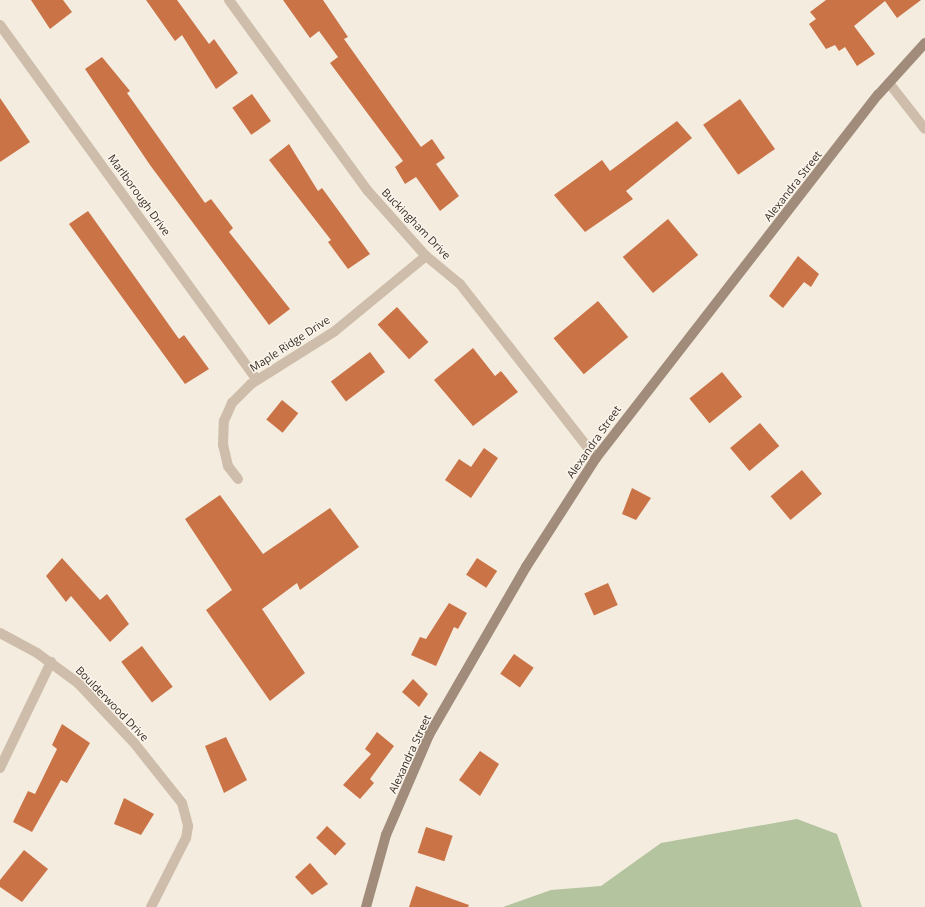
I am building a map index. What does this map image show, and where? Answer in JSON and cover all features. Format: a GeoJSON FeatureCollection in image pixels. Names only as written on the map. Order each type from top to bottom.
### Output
{"type":"FeatureCollection","features":[{"type":"Feature","properties":{"kind":"main road","name":"Alexandra Street"},"geometry":{"type":"LineString","coordinates":[[366,907],[386,835],[429,735],[526,567],[596,458],[889,83],[925,43]]}},
{"type":"Feature","properties":{"kind":"street","name":"Buckingham Drive"},"geometry":{"type":"LineString","coordinates":[[229,0],[368,191],[426,256],[460,284],[596,458]]}},
{"type":"Feature","properties":{"kind":"street","name":"Marlborough Drive"},"geometry":{"type":"LineString","coordinates":[[0,25],[257,380]]}},
{"type":"Feature","properties":{"kind":"street"},"geometry":{"type":"LineString","coordinates":[[889,83],[925,129]]}},
{"type":"Feature","properties":{"kind":"street","name":"Maple Ridge Drive"},"geometry":{"type":"LineString","coordinates":[[238,479],[225,454],[224,421],[232,403],[257,380],[335,330],[426,256]]}},
{"type":"Feature","properties":{"kind":"street","name":"Boulderwood Drive"},"geometry":{"type":"LineString","coordinates":[[0,633],[51,662],[78,684],[135,744],[177,796],[186,813],[188,826],[181,850],[151,907]]}},
{"type":"Feature","properties":{"kind":"street"},"geometry":{"type":"LineString","coordinates":[[0,768],[51,662]]}},
{"type":"Feature","properties":{"kind":"green space"},"geometry":{"type":"Polygon","coordinates":[[[797,819],[837,834],[862,907],[503,907],[551,890],[601,886],[661,843],[797,819]]]}},
{"type":"Feature","properties":{"kind":"building"},"geometry":{"type":"Polygon","coordinates":[[[31,0],[63,0],[72,12],[50,29],[31,0]]]}},
{"type":"Feature","properties":{"kind":"building"},"geometry":{"type":"Polygon","coordinates":[[[146,0],[177,0],[209,44],[214,39],[238,73],[216,89],[182,35],[175,41],[146,0]]]}},
{"type":"Feature","properties":{"kind":"building"},"geometry":{"type":"Polygon","coordinates":[[[283,0],[323,0],[348,37],[344,39],[421,147],[432,139],[445,158],[436,164],[459,196],[440,211],[416,177],[405,184],[395,167],[403,161],[330,63],[338,57],[319,31],[310,38],[283,0]]]}},
{"type":"Feature","properties":{"kind":"building"},"geometry":{"type":"Polygon","coordinates":[[[826,0],[921,0],[897,18],[885,1],[854,26],[875,54],[857,66],[845,47],[839,51],[835,45],[826,49],[809,24],[816,19],[810,12],[826,0]]]}},
{"type":"Feature","properties":{"kind":"building"},"geometry":{"type":"Polygon","coordinates":[[[102,57],[130,91],[127,93],[205,203],[211,199],[233,228],[229,232],[290,309],[269,325],[150,165],[85,69],[102,57]]]}},
{"type":"Feature","properties":{"kind":"building"},"geometry":{"type":"Polygon","coordinates":[[[252,94],[271,121],[251,135],[232,108],[252,94]]]}},
{"type":"Feature","properties":{"kind":"building"},"geometry":{"type":"Polygon","coordinates":[[[0,98],[30,142],[0,162],[0,98]]]}},
{"type":"Feature","properties":{"kind":"building"},"geometry":{"type":"Polygon","coordinates":[[[740,99],[775,149],[738,175],[703,125],[740,99]]]}},
{"type":"Feature","properties":{"kind":"building"},"geometry":{"type":"Polygon","coordinates":[[[677,121],[692,138],[626,191],[633,199],[585,232],[554,195],[602,160],[610,171],[677,121]]]}},
{"type":"Feature","properties":{"kind":"building"},"geometry":{"type":"Polygon","coordinates":[[[289,144],[318,191],[322,188],[370,254],[348,269],[328,242],[331,240],[269,160],[289,144]]]}},
{"type":"Feature","properties":{"kind":"building"},"geometry":{"type":"Polygon","coordinates":[[[88,211],[179,339],[184,335],[209,369],[185,384],[69,224],[88,211]]]}},
{"type":"Feature","properties":{"kind":"building"},"geometry":{"type":"Polygon","coordinates":[[[668,219],[698,255],[653,293],[623,257],[668,219]]]}},
{"type":"Feature","properties":{"kind":"building"},"geometry":{"type":"Polygon","coordinates":[[[798,256],[819,274],[811,287],[804,282],[783,308],[769,296],[798,256]]]}},
{"type":"Feature","properties":{"kind":"building"},"geometry":{"type":"Polygon","coordinates":[[[598,301],[628,337],[584,374],[554,338],[598,301]]]}},
{"type":"Feature","properties":{"kind":"building"},"geometry":{"type":"Polygon","coordinates":[[[397,307],[428,342],[409,359],[378,324],[397,307]]]}},
{"type":"Feature","properties":{"kind":"building"},"geometry":{"type":"Polygon","coordinates":[[[473,348],[495,376],[501,371],[518,392],[473,426],[434,380],[473,348]]]}},
{"type":"Feature","properties":{"kind":"building"},"geometry":{"type":"Polygon","coordinates":[[[370,352],[385,372],[346,401],[331,381],[370,352]]]}},
{"type":"Feature","properties":{"kind":"building"},"geometry":{"type":"Polygon","coordinates":[[[722,372],[742,397],[709,423],[689,398],[722,372]]]}},
{"type":"Feature","properties":{"kind":"building"},"geometry":{"type":"Polygon","coordinates":[[[282,400],[298,413],[283,433],[266,419],[282,400]]]}},
{"type":"Feature","properties":{"kind":"building"},"geometry":{"type":"Polygon","coordinates":[[[760,423],[779,446],[749,471],[730,448],[760,423]]]}},
{"type":"Feature","properties":{"kind":"building"},"geometry":{"type":"Polygon","coordinates":[[[484,448],[498,458],[471,498],[445,480],[459,459],[471,467],[484,448]]]}},
{"type":"Feature","properties":{"kind":"building"},"geometry":{"type":"Polygon","coordinates":[[[802,470],[822,494],[791,520],[771,496],[802,470]]]}},
{"type":"Feature","properties":{"kind":"building"},"geometry":{"type":"Polygon","coordinates":[[[632,488],[651,498],[636,520],[622,514],[632,488]]]}},
{"type":"Feature","properties":{"kind":"building"},"geometry":{"type":"Polygon","coordinates":[[[220,495],[263,554],[330,508],[359,547],[300,590],[297,583],[262,609],[305,673],[270,701],[206,610],[232,590],[185,519],[220,495]]]}},
{"type":"Feature","properties":{"kind":"building"},"geometry":{"type":"Polygon","coordinates":[[[62,558],[100,600],[107,594],[129,624],[110,642],[71,596],[66,602],[46,576],[62,558]]]}},
{"type":"Feature","properties":{"kind":"building"},"geometry":{"type":"Polygon","coordinates":[[[477,558],[497,571],[486,588],[466,575],[477,558]]]}},
{"type":"Feature","properties":{"kind":"building"},"geometry":{"type":"Polygon","coordinates":[[[608,583],[618,605],[594,616],[584,594],[608,583]]]}},
{"type":"Feature","properties":{"kind":"building"},"geometry":{"type":"Polygon","coordinates":[[[449,603],[467,613],[458,629],[454,627],[436,666],[411,655],[420,637],[426,639],[449,603]]]}},
{"type":"Feature","properties":{"kind":"building"},"geometry":{"type":"Polygon","coordinates":[[[142,646],[173,687],[152,702],[121,662],[142,646]]]}},
{"type":"Feature","properties":{"kind":"building"},"geometry":{"type":"Polygon","coordinates":[[[514,654],[534,668],[520,687],[500,674],[514,654]]]}},
{"type":"Feature","properties":{"kind":"building"},"geometry":{"type":"Polygon","coordinates":[[[413,679],[428,694],[419,707],[402,692],[413,679]]]}},
{"type":"Feature","properties":{"kind":"building"},"geometry":{"type":"Polygon","coordinates":[[[62,724],[90,743],[67,783],[61,780],[32,832],[13,822],[28,791],[35,794],[57,749],[52,745],[62,724]]]}},
{"type":"Feature","properties":{"kind":"building"},"geometry":{"type":"Polygon","coordinates":[[[377,732],[394,746],[370,779],[374,783],[360,799],[343,785],[371,754],[365,749],[377,732]]]}},
{"type":"Feature","properties":{"kind":"building"},"geometry":{"type":"Polygon","coordinates":[[[226,737],[247,780],[224,793],[205,746],[226,737]]]}},
{"type":"Feature","properties":{"kind":"building"},"geometry":{"type":"Polygon","coordinates":[[[480,751],[499,764],[480,796],[459,780],[480,751]]]}},
{"type":"Feature","properties":{"kind":"building"},"geometry":{"type":"Polygon","coordinates":[[[124,798],[154,814],[141,835],[114,824],[124,798]]]}},
{"type":"Feature","properties":{"kind":"building"},"geometry":{"type":"Polygon","coordinates":[[[327,826],[346,844],[335,855],[316,838],[327,826]]]}},
{"type":"Feature","properties":{"kind":"building"},"geometry":{"type":"Polygon","coordinates":[[[426,827],[453,836],[444,861],[418,853],[426,827]]]}},
{"type":"Feature","properties":{"kind":"building"},"geometry":{"type":"Polygon","coordinates":[[[24,850],[48,869],[22,902],[0,887],[0,880],[24,850]]]}},
{"type":"Feature","properties":{"kind":"building"},"geometry":{"type":"Polygon","coordinates":[[[310,863],[328,884],[312,895],[295,877],[310,863]]]}},
{"type":"Feature","properties":{"kind":"building"},"geometry":{"type":"Polygon","coordinates":[[[416,886],[469,905],[468,907],[409,907],[416,886]]]}}]}
